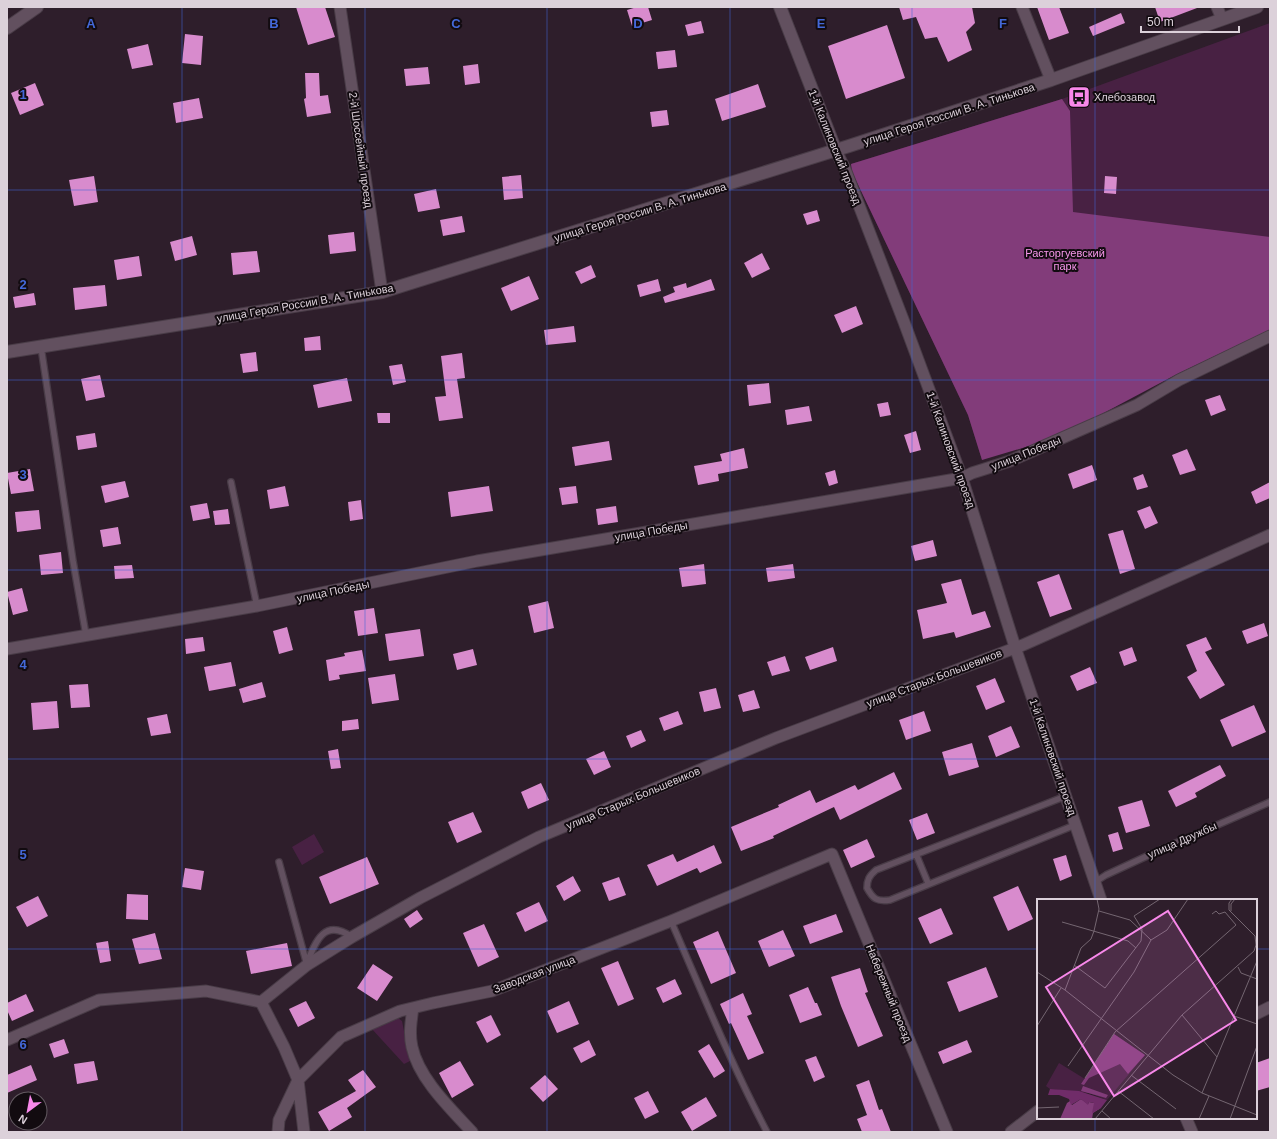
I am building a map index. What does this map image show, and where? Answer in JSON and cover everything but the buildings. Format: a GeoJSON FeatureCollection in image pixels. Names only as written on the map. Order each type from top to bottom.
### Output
{"type":"FeatureCollection","features":[{"type":"Feature","properties":{"kind":"street"},"geometry":{"type":"LineString","coordinates":[[7,28],[37,7]]}},
{"type":"Feature","properties":{"kind":"street","name":"2-й Шоссейный проезд"},"geometry":{"type":"LineString","coordinates":[[340,7],[382,292]]}},
{"type":"Feature","properties":{"kind":"street","name":"1-й Калиновский проезд"},"geometry":{"type":"LineString","coordinates":[[780,7],[901,314],[962,478],[1015,647],[1102,899]]}},
{"type":"Feature","properties":{"kind":"street"},"geometry":{"type":"LineString","coordinates":[[1022,7],[1050,80]]}},
{"type":"Feature","properties":{"kind":"street"},"geometry":{"type":"LineString","coordinates":[[1217,7],[1222,19]]}},
{"type":"Feature","properties":{"kind":"street","name":"улица Героя России В. А. Тинькова"},"geometry":{"type":"LineString","coordinates":[[7,352],[382,292],[836,151],[1050,80],[1258,7]]}},
{"type":"Feature","properties":{"kind":"street","name":"улица Победы"},"geometry":{"type":"LineString","coordinates":[[7,649],[257,606],[477,561],[962,478],[972,473],[1010,461],[1137,404],[1179,380],[1270,336]]}},
{"type":"Feature","properties":{"kind":"street","name":"улица Старых Большевиков"},"geometry":{"type":"LineString","coordinates":[[261,1002],[306,965],[352,937],[420,898],[539,837],[776,738],[1023,644],[1270,535]]}},
{"type":"Feature","properties":{"kind":"street","name":"Заводская улица"},"geometry":{"type":"LineString","coordinates":[[278,1132],[279,1120],[298,1080],[341,1037],[400,1011],[492,991],[671,921],[832,854]]}},
{"type":"Feature","properties":{"kind":"street","name":"Набережный проезд"},"geometry":{"type":"LineString","coordinates":[[832,854],[947,1132]]}},
{"type":"Feature","properties":{"kind":"street"},"geometry":{"type":"LineString","coordinates":[[7,1040],[99,1000],[206,991],[261,1002],[284,1047],[298,1080],[304,1132]]}},
{"type":"Feature","properties":{"kind":"street"},"geometry":{"type":"LineString","coordinates":[[1257,1014],[1270,1007]]}},
{"type":"Feature","properties":{"kind":"street"},"geometry":{"type":"LineString","coordinates":[[413,1008],[410,1037],[412,1048],[420,1067],[442,1099],[472,1132]]}},
{"type":"Feature","properties":{"kind":"street"},"geometry":{"type":"LineString","coordinates":[[1011,1132],[1037,1112]]}},
{"type":"Feature","properties":{"kind":"street"},"geometry":{"type":"LineString","coordinates":[[1186,1119],[1192,1132]]}},
{"type":"Feature","properties":{"kind":"lane"},"geometry":{"type":"LineString","coordinates":[[41,346],[72,554],[86,635]]}},
{"type":"Feature","properties":{"kind":"lane"},"geometry":{"type":"LineString","coordinates":[[231,482],[257,606]]}},
{"type":"Feature","properties":{"kind":"lane"},"geometry":{"type":"LineString","coordinates":[[1066,796],[876,870],[866,882],[866,888],[871,895],[881,901],[890,900],[928,883],[1075,825]]}},
{"type":"Feature","properties":{"kind":"lane","name":"улица Дружбы"},"geometry":{"type":"LineString","coordinates":[[1095,882],[1106,875],[1153,853],[1270,802]]}},
{"type":"Feature","properties":{"kind":"lane"},"geometry":{"type":"LineString","coordinates":[[916,854],[928,883]]}},
{"type":"Feature","properties":{"kind":"lane"},"geometry":{"type":"LineString","coordinates":[[279,862],[306,965]]}},
{"type":"Feature","properties":{"kind":"lane"},"geometry":{"type":"LineString","coordinates":[[671,921],[723,1042],[767,1132]]}},
{"type":"Feature","properties":{"kind":"lane"},"geometry":{"type":"LineString","coordinates":[[306,965],[314,945],[321,935],[334,929],[345,932],[352,937]]}},
{"type":"Feature","properties":{"kind":"green space","name":"Расторгуевский парк"},"geometry":{"type":"Polygon","coordinates":[[[1270,23],[1270,330],[1179,373],[982,460],[968,415],[852,172],[851,164],[1062,99],[1270,23]]]}},
{"type":"Feature","properties":{"kind":"green space","name":"Расторгуевский парк"},"geometry":{"type":"Polygon","coordinates":[[[1062,99],[1070,111],[1073,212],[1270,237],[1270,330],[1179,373],[1083,424],[1036,444],[982,460],[968,415],[852,172],[851,164],[1062,99]]]}},
{"type":"Feature","properties":{"kind":"green space"},"geometry":{"type":"Polygon","coordinates":[[[314,834],[324,852],[302,865],[292,847],[314,834]]]}},
{"type":"Feature","properties":{"kind":"green space"},"geometry":{"type":"Polygon","coordinates":[[[398,1018],[402,1021],[410,1061],[404,1064],[371,1028],[398,1018]]]}},
{"type":"Feature","properties":{"kind":"place","name":"Хлебозавод"},"geometry":{"type":"Point","coordinates":[1079,97]}}]}
